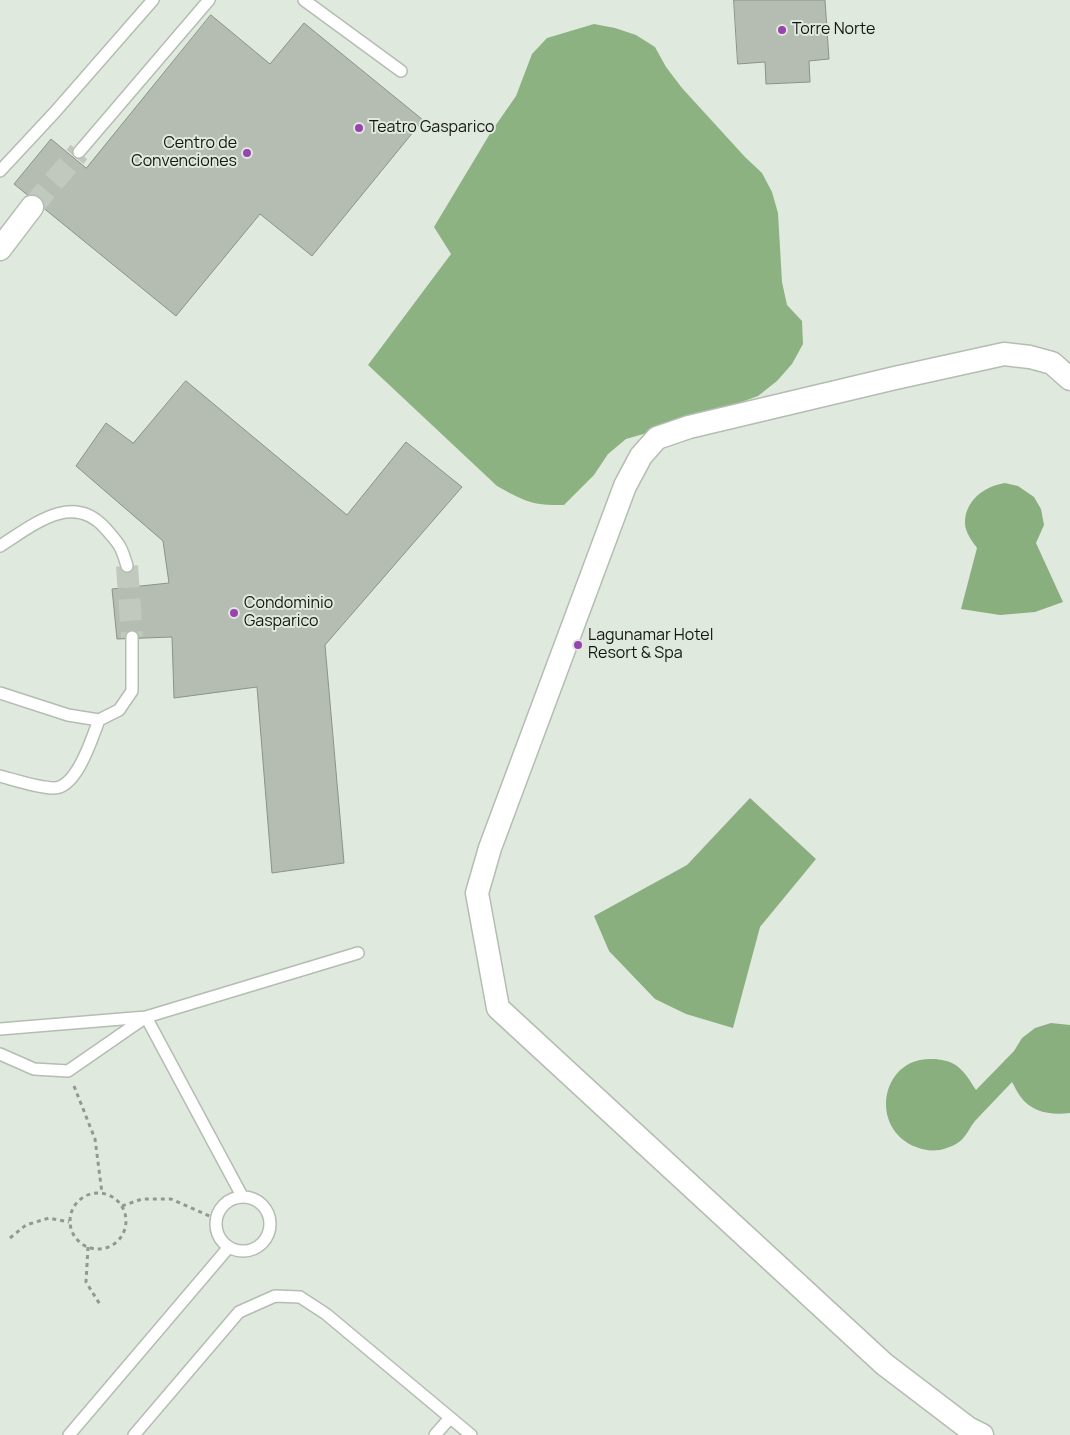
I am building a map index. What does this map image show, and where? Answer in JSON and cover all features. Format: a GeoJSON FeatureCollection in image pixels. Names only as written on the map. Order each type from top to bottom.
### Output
{"type":"FeatureCollection","features":[{"type":"Feature","properties":{"kind":"street"},"geometry":{"type":"LineString","coordinates":[[0,249],[32,207]]}},
{"type":"Feature","properties":{"kind":"street"},"geometry":{"type":"LineString","coordinates":[[982,1435],[968,1428],[884,1364],[498,1008],[477,893],[490,848],[625,486],[640,456],[657,438],[689,427],[1004,354],[1030,357],[1052,364],[1070,379]]}},
{"type":"Feature","properties":{"kind":"lane"},"geometry":{"type":"LineString","coordinates":[[0,171],[153,0]]}},
{"type":"Feature","properties":{"kind":"lane"},"geometry":{"type":"LineString","coordinates":[[79,152],[209,0]]}},
{"type":"Feature","properties":{"kind":"lane"},"geometry":{"type":"LineString","coordinates":[[304,0],[401,71]]}},
{"type":"Feature","properties":{"kind":"lane"},"geometry":{"type":"LineString","coordinates":[[0,546],[41,521],[62,511],[82,512],[98,520],[122,546],[127,566]]}},
{"type":"Feature","properties":{"kind":"lane"},"geometry":{"type":"LineString","coordinates":[[0,693],[68,716],[99,720],[119,710],[132,691],[132,637]]}},
{"type":"Feature","properties":{"kind":"lane"},"geometry":{"type":"LineString","coordinates":[[0,776],[55,788],[67,783],[82,761],[99,720]]}},
{"type":"Feature","properties":{"kind":"lane"},"geometry":{"type":"LineString","coordinates":[[0,1029],[146,1017],[358,953]]}},
{"type":"Feature","properties":{"kind":"lane"},"geometry":{"type":"LineString","coordinates":[[0,1054],[34,1069],[68,1071],[146,1017]]}},
{"type":"Feature","properties":{"kind":"lane"},"geometry":{"type":"LineString","coordinates":[[146,1017],[242,1196]]}},
{"type":"Feature","properties":{"kind":"lane"},"geometry":{"type":"LineString","coordinates":[[242,1196],[253,1198],[262,1204],[268,1214],[270,1224],[267,1236],[261,1244],[251,1250],[240,1251],[229,1247],[219,1238],[215,1225],[219,1210],[225,1203],[233,1198],[242,1196]]}},
{"type":"Feature","properties":{"kind":"lane"},"geometry":{"type":"LineString","coordinates":[[69,1435],[229,1247]]}},
{"type":"Feature","properties":{"kind":"lane"},"geometry":{"type":"LineString","coordinates":[[134,1435],[239,1312],[275,1296],[300,1297],[326,1314],[472,1435]]}},
{"type":"Feature","properties":{"kind":"lane"},"geometry":{"type":"LineString","coordinates":[[435,1435],[450,1418]]}},
{"type":"Feature","properties":{"kind":"path"},"geometry":{"type":"LineString","coordinates":[[68,1071],[95,1139],[102,1193]]}},
{"type":"Feature","properties":{"kind":"path"},"geometry":{"type":"LineString","coordinates":[[102,1193],[115,1198],[122,1206],[125,1215],[125,1226],[122,1235],[107,1247],[96,1249],[88,1247],[80,1243],[74,1236],[69,1222],[72,1209],[77,1201],[85,1195],[102,1193]]}},
{"type":"Feature","properties":{"kind":"path"},"geometry":{"type":"LineString","coordinates":[[122,1206],[142,1199],[171,1199],[216,1219]]}},
{"type":"Feature","properties":{"kind":"path"},"geometry":{"type":"LineString","coordinates":[[10,1238],[26,1226],[49,1218],[69,1222]]}},
{"type":"Feature","properties":{"kind":"path"},"geometry":{"type":"LineString","coordinates":[[88,1247],[86,1282],[101,1306]]}},
{"type":"Feature","properties":{"kind":"shaded area"},"geometry":{"type":"Polygon","coordinates":[[[594,24],[636,35],[655,47],[666,67],[682,88],[762,173],[772,192],[778,213],[782,282],[787,305],[802,321],[803,344],[792,364],[777,381],[758,396],[692,420],[626,439],[608,454],[594,475],[564,505],[544,505],[529,502],[497,486],[368,365],[451,254],[434,227],[491,132],[516,96],[532,54],[547,38],[594,24]]]}},
{"type":"Feature","properties":{"kind":"shaded area"},"geometry":{"type":"Polygon","coordinates":[[[1005,483],[1018,486],[1034,497],[1041,509],[1044,525],[1036,543],[1063,602],[1035,612],[1000,615],[961,609],[977,548],[965,526],[968,507],[972,501],[990,487],[1005,483]]]}},
{"type":"Feature","properties":{"kind":"shaded area"},"geometry":{"type":"Polygon","coordinates":[[[750,798],[816,859],[760,927],[733,1028],[686,1014],[655,999],[609,951],[594,916],[687,865],[750,798]]]}},
{"type":"Feature","properties":{"kind":"shaded area"},"geometry":{"type":"Polygon","coordinates":[[[1051,1023],[1070,1025],[1070,1113],[1042,1112],[1030,1106],[1019,1094],[1012,1082],[975,1121],[966,1135],[949,1147],[938,1150],[921,1149],[901,1138],[891,1125],[887,1110],[887,1095],[892,1081],[901,1069],[915,1061],[939,1059],[954,1064],[960,1069],[968,1077],[976,1090],[1014,1051],[1022,1038],[1035,1028],[1051,1023]]]}},
{"type":"Feature","properties":{"kind":"building","name":"Torre Norte"},"geometry":{"type":"Polygon","coordinates":[[[734,0],[825,0],[829,59],[809,61],[810,82],[766,84],[765,62],[738,64],[734,0]]]}},
{"type":"Feature","properties":{"kind":"building","name":"Centro de Convenciones"},"geometry":{"type":"Polygon","coordinates":[[[211,15],[270,64],[304,23],[423,120],[312,256],[260,214],[176,316],[14,184],[51,139],[86,168],[211,15]]]}},
{"type":"Feature","properties":{"kind":"building","name":"Condominio Gasparico"},"geometry":{"type":"Polygon","coordinates":[[[186,381],[347,515],[406,442],[462,487],[325,645],[344,863],[272,873],[257,687],[174,698],[172,637],[117,639],[112,589],[169,583],[163,541],[76,466],[106,423],[133,443],[186,381]]]}},
{"type":"Feature","properties":{"kind":"tunnel"},"geometry":{"type":"LineString","coordinates":[[32,207],[79,152]]}},
{"type":"Feature","properties":{"kind":"tunnel"},"geometry":{"type":"LineString","coordinates":[[127,566],[132,637]]}},
{"type":"Feature","properties":{"kind":"place","name":"Torre Norte"},"geometry":{"type":"Point","coordinates":[782,30]}},
{"type":"Feature","properties":{"kind":"place","name":"Teatro Gasparico"},"geometry":{"type":"Point","coordinates":[359,128]}},
{"type":"Feature","properties":{"kind":"place","name":"Centro de Convenciones"},"geometry":{"type":"Point","coordinates":[247,153]}},
{"type":"Feature","properties":{"kind":"place","name":"Condominio Gasparico"},"geometry":{"type":"Point","coordinates":[234,613]}},
{"type":"Feature","properties":{"kind":"place","name":"Lagunamar Hotel Resort & Spa"},"geometry":{"type":"Point","coordinates":[578,645]}}]}
